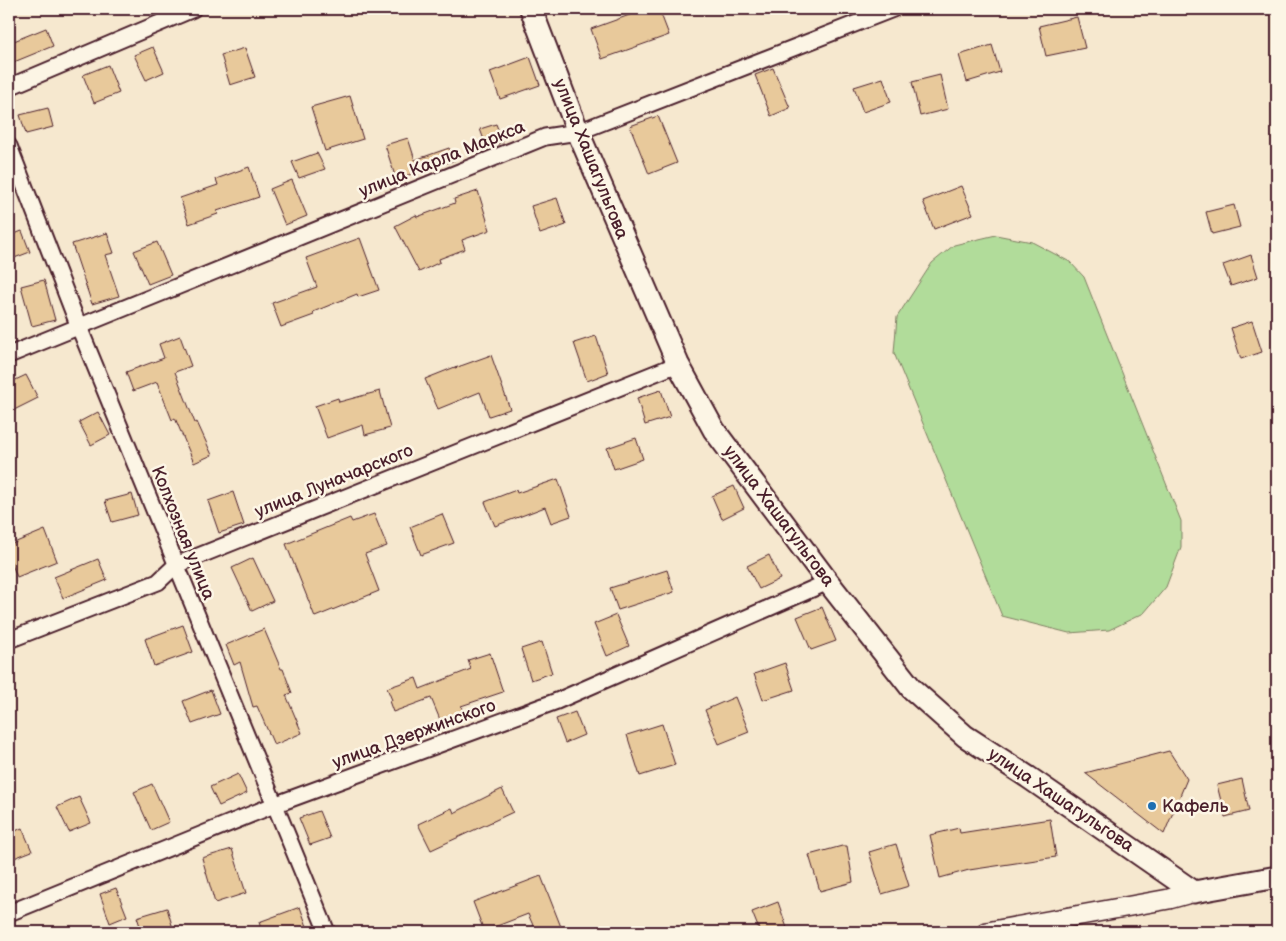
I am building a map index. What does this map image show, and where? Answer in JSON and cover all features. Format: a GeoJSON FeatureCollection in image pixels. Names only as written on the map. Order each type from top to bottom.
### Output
{"type":"FeatureCollection","features":[{"type":"Feature","properties":{"kind":"main road","name":"улица Хашагульгова"},"geometry":{"type":"LineString","coordinates":[[531,9],[578,132],[678,364],[714,430],[828,582],[912,689],[965,736],[1028,777],[1194,892]]}},
{"type":"Feature","properties":{"kind":"main road"},"geometry":{"type":"LineString","coordinates":[[1194,892],[1277,877]]}},
{"type":"Feature","properties":{"kind":"street"},"geometry":{"type":"LineString","coordinates":[[9,87],[193,9]]}},
{"type":"Feature","properties":{"kind":"street","name":"улица Карла Маркса"},"geometry":{"type":"LineString","coordinates":[[9,355],[546,137],[578,132],[893,9]]}},
{"type":"Feature","properties":{"kind":"street","name":"Колхозная улица"},"geometry":{"type":"LineString","coordinates":[[9,146],[79,328],[327,932]]}},
{"type":"Feature","properties":{"kind":"street","name":"улица Луначарского"},"geometry":{"type":"LineString","coordinates":[[9,640],[158,582],[176,565],[678,364]]}},
{"type":"Feature","properties":{"kind":"street","name":"улица Дзержинского"},"geometry":{"type":"LineString","coordinates":[[9,913],[274,805],[558,701],[828,582]]}},
{"type":"Feature","properties":{"kind":"street"},"geometry":{"type":"LineString","coordinates":[[987,932],[1169,900],[1194,892]]}},
{"type":"Feature","properties":{"kind":"green space"},"geometry":{"type":"Polygon","coordinates":[[[996,235],[1032,242],[1070,262],[1084,277],[1181,521],[1181,547],[1166,587],[1144,613],[1109,630],[1069,633],[1002,616],[894,353],[897,317],[932,263],[954,245],[996,235]]]}},
{"type":"Feature","properties":{"kind":"building"},"geometry":{"type":"Polygon","coordinates":[[[646,9],[659,9],[669,35],[602,59],[591,29],[646,9]]]}},
{"type":"Feature","properties":{"kind":"building"},"geometry":{"type":"Polygon","coordinates":[[[1077,17],[1085,48],[1046,56],[1039,26],[1077,17]]]}},
{"type":"Feature","properties":{"kind":"building"},"geometry":{"type":"Polygon","coordinates":[[[46,28],[53,46],[9,64],[9,43],[46,28]]]}},
{"type":"Feature","properties":{"kind":"building"},"geometry":{"type":"Polygon","coordinates":[[[992,45],[1000,72],[967,82],[959,55],[992,45]]]}},
{"type":"Feature","properties":{"kind":"building"},"geometry":{"type":"Polygon","coordinates":[[[153,47],[164,72],[146,80],[134,55],[153,47]]]}},
{"type":"Feature","properties":{"kind":"building"},"geometry":{"type":"Polygon","coordinates":[[[245,48],[255,77],[230,85],[221,55],[245,48]]]}},
{"type":"Feature","properties":{"kind":"building"},"geometry":{"type":"Polygon","coordinates":[[[530,57],[540,85],[500,99],[490,72],[530,57]]]}},
{"type":"Feature","properties":{"kind":"building"},"geometry":{"type":"Polygon","coordinates":[[[108,65],[119,93],[94,103],[83,75],[108,65]]]}},
{"type":"Feature","properties":{"kind":"building"},"geometry":{"type":"Polygon","coordinates":[[[773,68],[790,108],[771,116],[755,75],[773,68]]]}},
{"type":"Feature","properties":{"kind":"building"},"geometry":{"type":"Polygon","coordinates":[[[940,75],[948,109],[920,116],[912,82],[940,75]]]}},
{"type":"Feature","properties":{"kind":"building"},"geometry":{"type":"Polygon","coordinates":[[[883,78],[891,102],[863,112],[854,87],[883,78]]]}},
{"type":"Feature","properties":{"kind":"building"},"geometry":{"type":"Polygon","coordinates":[[[350,96],[363,139],[325,151],[311,107],[350,96]]]}},
{"type":"Feature","properties":{"kind":"building"},"geometry":{"type":"Polygon","coordinates":[[[48,108],[53,127],[26,134],[20,115],[48,108]]]}},
{"type":"Feature","properties":{"kind":"building"},"geometry":{"type":"Polygon","coordinates":[[[658,116],[677,163],[649,174],[630,126],[658,116]]]}},
{"type":"Feature","properties":{"kind":"building"},"geometry":{"type":"Polygon","coordinates":[[[496,124],[503,142],[487,148],[480,129],[496,124]]]}},
{"type":"Feature","properties":{"kind":"building"},"geometry":{"type":"Polygon","coordinates":[[[408,138],[415,160],[449,148],[455,160],[396,179],[385,145],[408,138]]]}},
{"type":"Feature","properties":{"kind":"building"},"geometry":{"type":"Polygon","coordinates":[[[317,153],[325,169],[299,178],[292,162],[317,153]]]}},
{"type":"Feature","properties":{"kind":"building"},"geometry":{"type":"Polygon","coordinates":[[[249,167],[259,197],[217,211],[218,214],[189,224],[180,198],[218,185],[216,179],[249,167]]]}},
{"type":"Feature","properties":{"kind":"building"},"geometry":{"type":"Polygon","coordinates":[[[292,180],[307,216],[285,225],[270,189],[292,180]]]}},
{"type":"Feature","properties":{"kind":"building"},"geometry":{"type":"Polygon","coordinates":[[[961,186],[973,214],[934,229],[923,201],[961,186]]]}},
{"type":"Feature","properties":{"kind":"building"},"geometry":{"type":"Polygon","coordinates":[[[478,191],[490,230],[462,240],[465,249],[439,259],[440,262],[419,272],[395,226],[416,215],[417,217],[455,203],[454,199],[478,191]]]}},
{"type":"Feature","properties":{"kind":"building"},"geometry":{"type":"Polygon","coordinates":[[[557,198],[566,225],[540,234],[531,206],[557,198]]]}},
{"type":"Feature","properties":{"kind":"building"},"geometry":{"type":"Polygon","coordinates":[[[1234,205],[1240,227],[1212,234],[1206,212],[1234,205]]]}},
{"type":"Feature","properties":{"kind":"building"},"geometry":{"type":"Polygon","coordinates":[[[22,231],[30,252],[9,260],[9,236],[22,231]]]}},
{"type":"Feature","properties":{"kind":"building"},"geometry":{"type":"Polygon","coordinates":[[[107,233],[114,253],[105,255],[119,296],[92,304],[72,244],[107,233]]]}},
{"type":"Feature","properties":{"kind":"building"},"geometry":{"type":"Polygon","coordinates":[[[360,238],[379,290],[358,297],[357,294],[313,312],[314,315],[281,327],[272,303],[317,287],[306,258],[360,238]]]}},
{"type":"Feature","properties":{"kind":"building"},"geometry":{"type":"Polygon","coordinates":[[[157,242],[171,275],[148,284],[134,251],[157,242]]]}},
{"type":"Feature","properties":{"kind":"building"},"geometry":{"type":"Polygon","coordinates":[[[1251,255],[1258,277],[1231,286],[1223,265],[1251,255]]]}},
{"type":"Feature","properties":{"kind":"building"},"geometry":{"type":"Polygon","coordinates":[[[44,280],[55,320],[32,326],[21,286],[44,280]]]}},
{"type":"Feature","properties":{"kind":"building"},"geometry":{"type":"Polygon","coordinates":[[[1252,321],[1262,352],[1241,359],[1231,328],[1252,321]]]}},
{"type":"Feature","properties":{"kind":"building"},"geometry":{"type":"Polygon","coordinates":[[[180,336],[191,366],[175,372],[195,423],[197,422],[212,455],[194,463],[175,418],[172,420],[157,382],[133,391],[126,372],[164,358],[159,344],[180,336]]]}},
{"type":"Feature","properties":{"kind":"building"},"geometry":{"type":"Polygon","coordinates":[[[596,336],[608,373],[587,381],[574,343],[596,336]]]}},
{"type":"Feature","properties":{"kind":"building"},"geometry":{"type":"Polygon","coordinates":[[[491,355],[510,409],[489,416],[480,392],[438,409],[425,379],[491,355]]]}},
{"type":"Feature","properties":{"kind":"building"},"geometry":{"type":"Polygon","coordinates":[[[26,375],[38,398],[14,410],[9,399],[9,383],[26,375]]]}},
{"type":"Feature","properties":{"kind":"building"},"geometry":{"type":"Polygon","coordinates":[[[661,390],[670,417],[645,425],[637,398],[661,390]]]}},
{"type":"Feature","properties":{"kind":"building"},"geometry":{"type":"Polygon","coordinates":[[[380,391],[390,428],[365,435],[363,425],[327,438],[315,406],[338,398],[339,402],[380,391]]]}},
{"type":"Feature","properties":{"kind":"building"},"geometry":{"type":"Polygon","coordinates":[[[98,412],[110,435],[91,445],[79,422],[98,412]]]}},
{"type":"Feature","properties":{"kind":"building"},"geometry":{"type":"Polygon","coordinates":[[[636,438],[643,459],[614,469],[607,448],[636,438]]]}},
{"type":"Feature","properties":{"kind":"building"},"geometry":{"type":"Polygon","coordinates":[[[558,479],[571,516],[551,523],[545,507],[495,526],[485,502],[516,490],[517,493],[558,479]]]}},
{"type":"Feature","properties":{"kind":"building"},"geometry":{"type":"Polygon","coordinates":[[[734,486],[744,508],[722,519],[712,496],[734,486]]]}},
{"type":"Feature","properties":{"kind":"building"},"geometry":{"type":"Polygon","coordinates":[[[233,492],[244,525],[219,533],[208,501],[233,492]]]}},
{"type":"Feature","properties":{"kind":"building"},"geometry":{"type":"Polygon","coordinates":[[[132,494],[138,515],[112,522],[105,501],[132,494]]]}},
{"type":"Feature","properties":{"kind":"building"},"geometry":{"type":"Polygon","coordinates":[[[374,514],[387,546],[365,554],[379,591],[315,617],[286,544],[350,518],[352,522],[374,514]]]}},
{"type":"Feature","properties":{"kind":"building"},"geometry":{"type":"Polygon","coordinates":[[[442,514],[454,543],[421,555],[410,527],[442,514]]]}},
{"type":"Feature","properties":{"kind":"building"},"geometry":{"type":"Polygon","coordinates":[[[45,530],[57,561],[17,577],[9,557],[9,545],[45,530]]]}},
{"type":"Feature","properties":{"kind":"building"},"geometry":{"type":"Polygon","coordinates":[[[769,555],[780,579],[759,589],[747,566],[769,555]]]}},
{"type":"Feature","properties":{"kind":"building"},"geometry":{"type":"Polygon","coordinates":[[[253,558],[273,601],[252,611],[232,568],[253,558]]]}},
{"type":"Feature","properties":{"kind":"building"},"geometry":{"type":"Polygon","coordinates":[[[98,559],[107,580],[63,598],[54,577],[98,559]]]}},
{"type":"Feature","properties":{"kind":"building"},"geometry":{"type":"Polygon","coordinates":[[[667,570],[674,592],[618,610],[610,588],[667,570]]]}},
{"type":"Feature","properties":{"kind":"building"},"geometry":{"type":"Polygon","coordinates":[[[822,607],[836,641],[811,650],[797,617],[822,607]]]}},
{"type":"Feature","properties":{"kind":"building"},"geometry":{"type":"Polygon","coordinates":[[[616,615],[629,646],[607,656],[594,624],[616,615]]]}},
{"type":"Feature","properties":{"kind":"building"},"geometry":{"type":"Polygon","coordinates":[[[183,625],[193,652],[154,666],[145,639],[183,625]]]}},
{"type":"Feature","properties":{"kind":"building"},"geometry":{"type":"Polygon","coordinates":[[[264,629],[292,693],[286,695],[302,733],[274,745],[257,706],[253,707],[240,662],[234,665],[226,645],[264,629]]]}},
{"type":"Feature","properties":{"kind":"building"},"geometry":{"type":"Polygon","coordinates":[[[542,642],[552,673],[531,680],[521,649],[542,642]]]}},
{"type":"Feature","properties":{"kind":"building"},"geometry":{"type":"Polygon","coordinates":[[[490,653],[503,692],[461,706],[464,713],[441,722],[431,698],[393,712],[389,701],[392,700],[387,688],[416,678],[420,689],[471,669],[468,660],[490,653]]]}},
{"type":"Feature","properties":{"kind":"building"},"geometry":{"type":"Polygon","coordinates":[[[785,663],[794,690],[763,700],[754,674],[785,663]]]}},
{"type":"Feature","properties":{"kind":"building"},"geometry":{"type":"Polygon","coordinates":[[[211,690],[220,714],[192,724],[183,701],[211,690]]]}},
{"type":"Feature","properties":{"kind":"building"},"geometry":{"type":"Polygon","coordinates":[[[735,697],[749,732],[719,744],[705,710],[735,697]]]}},
{"type":"Feature","properties":{"kind":"building"},"geometry":{"type":"Polygon","coordinates":[[[575,712],[584,735],[565,743],[556,719],[575,712]]]}},
{"type":"Feature","properties":{"kind":"building"},"geometry":{"type":"Polygon","coordinates":[[[662,724],[675,765],[640,776],[627,735],[662,724]]]}},
{"type":"Feature","properties":{"kind":"building","name":"Кафель"},"geometry":{"type":"Polygon","coordinates":[[[1169,751],[1187,779],[1164,834],[1085,773],[1169,751]]]}},
{"type":"Feature","properties":{"kind":"building"},"geometry":{"type":"Polygon","coordinates":[[[238,774],[247,793],[219,806],[210,787],[238,774]]]}},
{"type":"Feature","properties":{"kind":"building"},"geometry":{"type":"Polygon","coordinates":[[[1242,779],[1249,811],[1225,817],[1217,785],[1242,779]]]}},
{"type":"Feature","properties":{"kind":"building"},"geometry":{"type":"Polygon","coordinates":[[[152,784],[169,822],[151,830],[134,792],[152,784]]]}},
{"type":"Feature","properties":{"kind":"building"},"geometry":{"type":"Polygon","coordinates":[[[502,789],[513,812],[431,850],[418,824],[452,808],[454,813],[502,789]]]}},
{"type":"Feature","properties":{"kind":"building"},"geometry":{"type":"Polygon","coordinates":[[[79,797],[91,823],[69,832],[57,807],[79,797]]]}},
{"type":"Feature","properties":{"kind":"building"},"geometry":{"type":"Polygon","coordinates":[[[319,811],[330,838],[310,845],[299,818],[319,811]]]}},
{"type":"Feature","properties":{"kind":"building"},"geometry":{"type":"Polygon","coordinates":[[[1050,819],[1056,857],[969,870],[940,878],[930,835],[959,828],[960,833],[1050,819]]]}},
{"type":"Feature","properties":{"kind":"building"},"geometry":{"type":"Polygon","coordinates":[[[22,828],[32,851],[9,860],[9,834],[22,828]]]}},
{"type":"Feature","properties":{"kind":"building"},"geometry":{"type":"Polygon","coordinates":[[[896,844],[909,886],[882,894],[869,852],[896,844]]]}},
{"type":"Feature","properties":{"kind":"building"},"geometry":{"type":"Polygon","coordinates":[[[847,846],[853,882],[820,891],[809,855],[847,846]]]}},
{"type":"Feature","properties":{"kind":"building"},"geometry":{"type":"Polygon","coordinates":[[[232,849],[246,893],[215,903],[202,858],[232,849]]]}},
{"type":"Feature","properties":{"kind":"building"},"geometry":{"type":"Polygon","coordinates":[[[541,876],[563,932],[536,932],[528,914],[484,931],[473,902],[541,876]]]}},
{"type":"Feature","properties":{"kind":"building"},"geometry":{"type":"Polygon","coordinates":[[[116,888],[127,916],[110,923],[100,894],[116,888]]]}},
{"type":"Feature","properties":{"kind":"building"},"geometry":{"type":"Polygon","coordinates":[[[778,902],[787,928],[775,932],[760,932],[752,912],[778,902]]]}},
{"type":"Feature","properties":{"kind":"building"},"geometry":{"type":"Polygon","coordinates":[[[300,907],[309,932],[262,932],[259,922],[300,907]]]}},
{"type":"Feature","properties":{"kind":"building"},"geometry":{"type":"Polygon","coordinates":[[[167,908],[174,932],[142,932],[137,917],[167,908]]]}},
{"type":"Feature","properties":{"kind":"place","name":"Кафель"},"geometry":{"type":"Point","coordinates":[1152,806]}}]}
